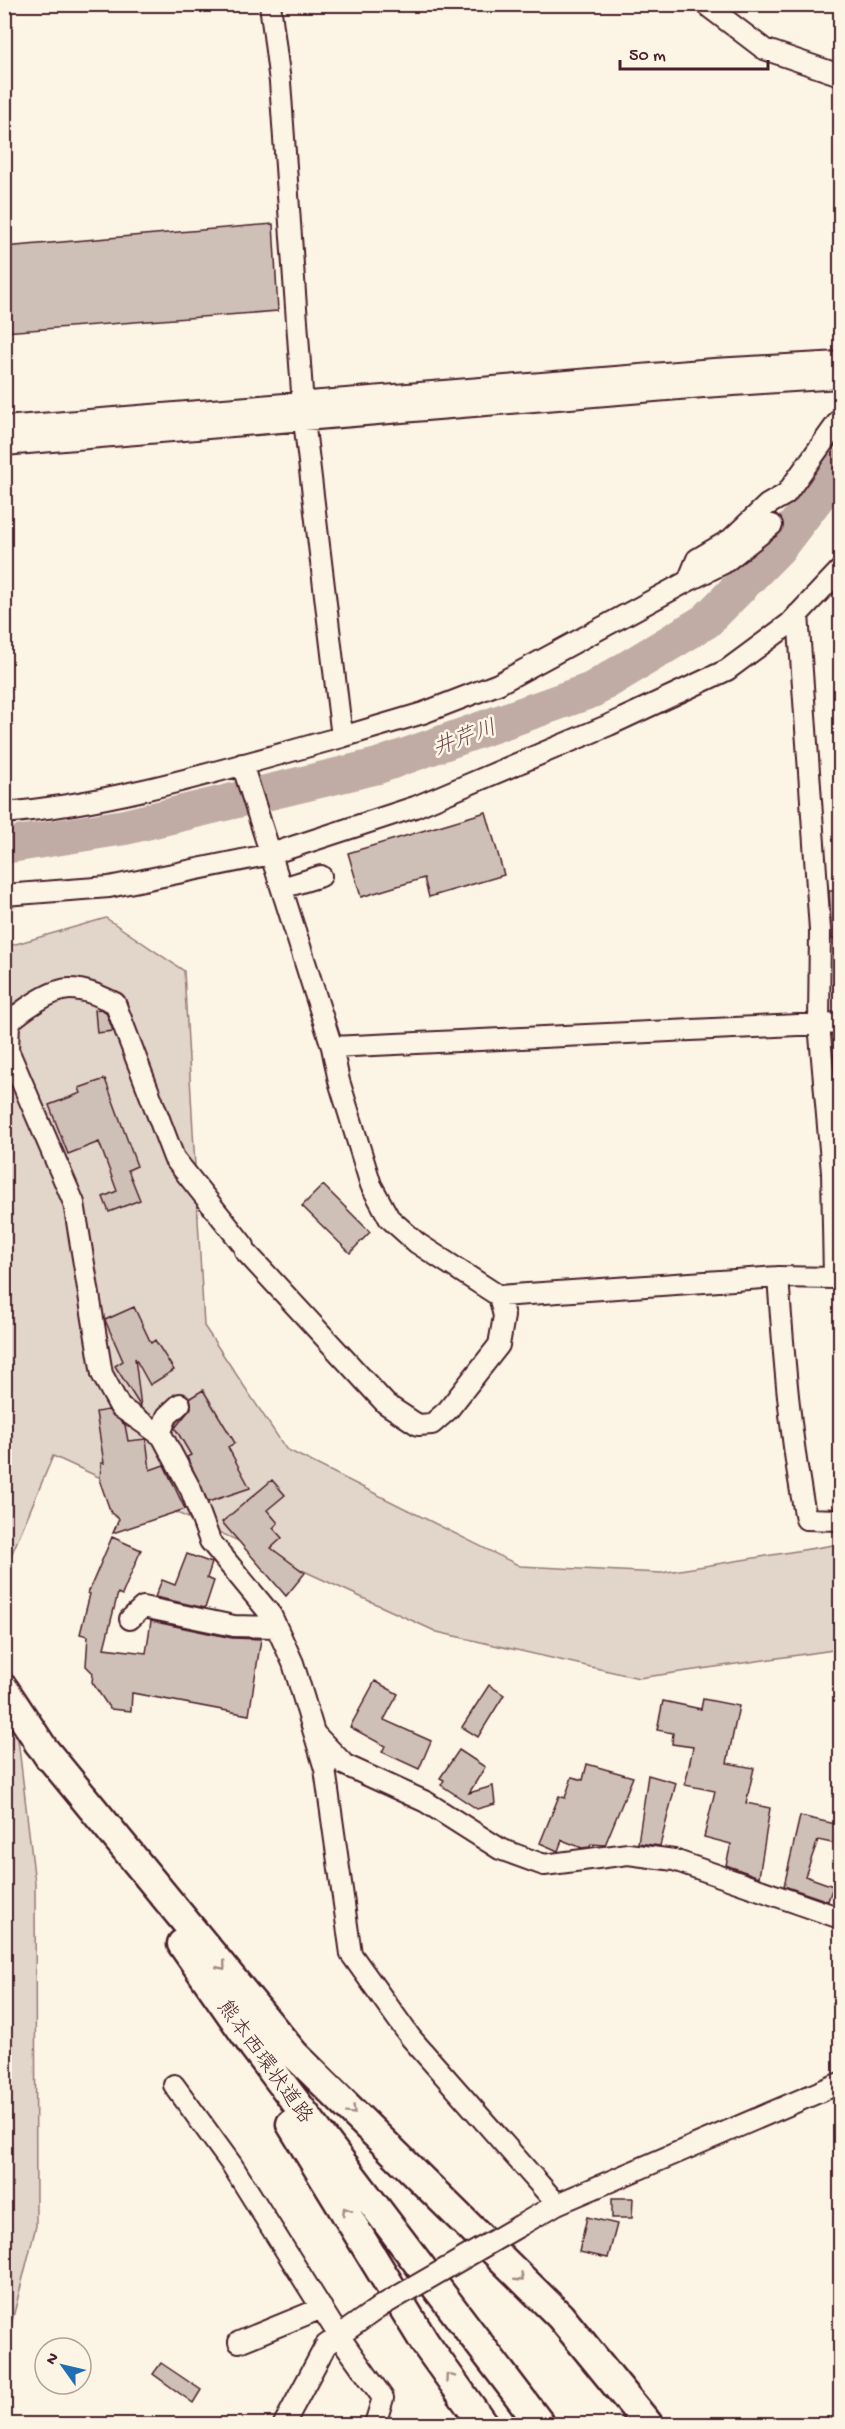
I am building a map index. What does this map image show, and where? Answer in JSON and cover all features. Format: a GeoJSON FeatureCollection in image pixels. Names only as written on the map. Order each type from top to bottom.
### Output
{"type":"FeatureCollection","features":[{"type":"Feature","properties":{"kind":"highway","name":"熊本西環状道路"},"geometry":{"type":"LineString","coordinates":[[4,1689],[38,1743],[254,2047],[540,2424]]}},
{"type":"Feature","properties":{"kind":"highway"},"geometry":{"type":"LineString","coordinates":[[38,1743],[294,2054],[560,2316],[648,2424]]}},
{"type":"Feature","properties":{"kind":"highway"},"geometry":{"type":"LineString","coordinates":[[254,2047],[291,2124],[425,2343],[483,2424]]}},
{"type":"Feature","properties":{"kind":"street"},"geometry":{"type":"LineString","coordinates":[[270,4],[280,82],[304,412],[342,737]]}},
{"type":"Feature","properties":{"kind":"street"},"geometry":{"type":"LineString","coordinates":[[705,4],[764,49],[840,75]]}},
{"type":"Feature","properties":{"kind":"street"},"geometry":{"type":"LineString","coordinates":[[4,445],[702,370],[840,362]]}},
{"type":"Feature","properties":{"kind":"street"},"geometry":{"type":"LineString","coordinates":[[4,427],[304,412],[840,378]]}},
{"type":"Feature","properties":{"kind":"street"},"geometry":{"type":"LineString","coordinates":[[688,581],[697,559],[731,539],[767,505],[786,494],[840,419]]}},
{"type":"Feature","properties":{"kind":"street"},"geometry":{"type":"LineString","coordinates":[[4,813],[47,809],[138,792],[242,768],[423,713],[498,684],[724,563],[772,525]]}},
{"type":"Feature","properties":{"kind":"street"},"geometry":{"type":"LineString","coordinates":[[4,895],[109,887],[272,854],[415,807],[609,725],[727,670],[798,614],[840,570]]}},
{"type":"Feature","properties":{"kind":"street"},"geometry":{"type":"LineString","coordinates":[[242,768],[272,854],[332,1047],[370,1185],[389,1218],[417,1243],[498,1296],[778,1277],[834,1278],[832,1172],[819,1024],[820,930],[798,614]]}},
{"type":"Feature","properties":{"kind":"street"},"geometry":{"type":"LineString","coordinates":[[282,888],[321,876]]}},
{"type":"Feature","properties":{"kind":"street"},"geometry":{"type":"LineString","coordinates":[[498,1296],[504,1316],[499,1346],[448,1410],[432,1424],[418,1425],[405,1419],[386,1404],[245,1251],[244,1246],[174,1158],[116,1003],[95,994],[69,989],[27,1005],[9,1022],[8,1050],[74,1203],[102,1374],[120,1407],[160,1434],[191,1490],[210,1541],[271,1615],[293,1663],[325,1769],[351,1954],[411,2038],[557,2204]]}},
{"type":"Feature","properties":{"kind":"street"},"geometry":{"type":"LineString","coordinates":[[332,1047],[840,1023]]}},
{"type":"Feature","properties":{"kind":"street"},"geometry":{"type":"LineString","coordinates":[[778,1277],[785,1375],[798,1478],[806,1519],[840,1520]]}},
{"type":"Feature","properties":{"kind":"street"},"geometry":{"type":"LineString","coordinates":[[160,1434],[167,1416],[180,1404]]}},
{"type":"Feature","properties":{"kind":"street"},"geometry":{"type":"LineString","coordinates":[[130,1619],[143,1607],[234,1626],[276,1627]]}},
{"type":"Feature","properties":{"kind":"street"},"geometry":{"type":"LineString","coordinates":[[313,1732],[345,1765],[426,1802],[500,1849],[544,1865],[628,1854],[666,1858],[840,1918]]}},
{"type":"Feature","properties":{"kind":"street"},"geometry":{"type":"LineString","coordinates":[[284,2424],[326,2345],[381,2306],[557,2204],[840,2083]]}},
{"type":"Feature","properties":{"kind":"street"},"geometry":{"type":"LineString","coordinates":[[174,2085],[232,2165],[339,2336],[383,2398],[375,2424]]}},
{"type":"Feature","properties":{"kind":"street"},"geometry":{"type":"LineString","coordinates":[[239,2342],[322,2308]]}},
{"type":"Feature","properties":{"kind":"shaded area"},"geometry":{"type":"Polygon","coordinates":[[[106,918],[184,971],[204,1326],[286,1449],[520,1566],[661,1573],[840,1544],[840,1649],[639,1678],[437,1632],[53,1456],[5,1570],[5,947],[106,918]]]}},
{"type":"Feature","properties":{"kind":"shaded area"},"geometry":{"type":"Polygon","coordinates":[[[4,1620],[35,1883],[36,2226],[5,2349],[4,1620]]]}},
{"type":"Feature","properties":{"kind":"building"},"geometry":{"type":"Polygon","coordinates":[[[273,224],[278,311],[4,332],[4,247],[273,224]]]}},
{"type":"Feature","properties":{"kind":"building"},"geometry":{"type":"Polygon","coordinates":[[[486,812],[504,875],[429,897],[424,878],[361,897],[348,853],[486,812]]]}},
{"type":"Feature","properties":{"kind":"building"},"geometry":{"type":"Polygon","coordinates":[[[829,891],[840,891],[840,939],[832,939],[829,891]]]}},
{"type":"Feature","properties":{"kind":"building"},"geometry":{"type":"Polygon","coordinates":[[[100,1009],[106,1012],[113,1031],[97,1033],[95,1010],[100,1009]]]}},
{"type":"Feature","properties":{"kind":"building"},"geometry":{"type":"Polygon","coordinates":[[[105,1079],[137,1166],[128,1170],[140,1200],[109,1212],[103,1197],[117,1191],[99,1142],[68,1154],[49,1105],[81,1093],[79,1088],[105,1079]]]}},
{"type":"Feature","properties":{"kind":"building"},"geometry":{"type":"Polygon","coordinates":[[[323,1185],[370,1232],[350,1253],[302,1206],[323,1185]]]}},
{"type":"Feature","properties":{"kind":"building"},"geometry":{"type":"Polygon","coordinates":[[[134,1307],[151,1343],[155,1340],[174,1370],[150,1385],[135,1358],[141,1407],[115,1366],[123,1361],[105,1320],[134,1307]]]}},
{"type":"Feature","properties":{"kind":"building"},"geometry":{"type":"Polygon","coordinates":[[[203,1390],[235,1443],[228,1447],[250,1488],[208,1502],[187,1457],[191,1455],[175,1428],[191,1408],[190,1398],[203,1390]]]}},
{"type":"Feature","properties":{"kind":"building"},"geometry":{"type":"Polygon","coordinates":[[[108,1410],[125,1425],[128,1441],[146,1439],[150,1470],[164,1465],[185,1509],[113,1533],[119,1519],[111,1513],[100,1482],[101,1463],[104,1463],[96,1412],[108,1410]]]}},
{"type":"Feature","properties":{"kind":"building"},"geometry":{"type":"Polygon","coordinates":[[[272,1480],[285,1495],[267,1510],[278,1523],[273,1528],[282,1538],[271,1548],[305,1573],[286,1596],[222,1522],[272,1480]]]}},
{"type":"Feature","properties":{"kind":"building"},"geometry":{"type":"Polygon","coordinates":[[[112,1537],[141,1550],[122,1595],[118,1593],[104,1648],[146,1653],[151,1621],[232,1638],[261,1639],[249,1715],[132,1693],[131,1711],[110,1709],[92,1682],[93,1673],[86,1666],[88,1636],[80,1634],[90,1594],[88,1593],[112,1537]]]}},
{"type":"Feature","properties":{"kind":"building"},"geometry":{"type":"Polygon","coordinates":[[[187,1554],[212,1563],[207,1578],[214,1581],[205,1608],[155,1597],[162,1580],[175,1585],[187,1554]]]}},
{"type":"Feature","properties":{"kind":"building"},"geometry":{"type":"Polygon","coordinates":[[[375,1681],[398,1694],[384,1720],[431,1741],[419,1769],[382,1752],[385,1746],[350,1727],[375,1681]]]}},
{"type":"Feature","properties":{"kind":"building"},"geometry":{"type":"Polygon","coordinates":[[[489,1685],[504,1695],[478,1737],[462,1727],[489,1685]]]}},
{"type":"Feature","properties":{"kind":"building"},"geometry":{"type":"Polygon","coordinates":[[[703,1699],[739,1706],[727,1763],[754,1768],[746,1803],[770,1808],[759,1877],[726,1865],[731,1844],[704,1837],[715,1791],[685,1785],[693,1747],[672,1744],[673,1733],[657,1730],[663,1701],[701,1709],[703,1699]]]}},
{"type":"Feature","properties":{"kind":"building"},"geometry":{"type":"Polygon","coordinates":[[[459,1750],[485,1767],[469,1793],[493,1786],[495,1804],[477,1809],[441,1785],[444,1780],[440,1778],[459,1750]]]}},
{"type":"Feature","properties":{"kind":"building"},"geometry":{"type":"Polygon","coordinates":[[[587,1764],[633,1777],[605,1845],[591,1844],[590,1847],[582,1848],[562,1840],[558,1851],[540,1843],[559,1796],[565,1798],[572,1777],[583,1780],[587,1764]]]}},
{"type":"Feature","properties":{"kind":"building"},"geometry":{"type":"Polygon","coordinates":[[[648,1775],[676,1783],[660,1846],[638,1843],[648,1775]]]}},
{"type":"Feature","properties":{"kind":"building"},"geometry":{"type":"Polygon","coordinates":[[[800,1816],[840,1825],[837,1844],[818,1840],[805,1876],[833,1886],[828,1901],[784,1886],[800,1816]]]}},
{"type":"Feature","properties":{"kind":"building"},"geometry":{"type":"Polygon","coordinates":[[[612,2198],[633,2198],[632,2218],[612,2218],[612,2198]]]}},
{"type":"Feature","properties":{"kind":"building"},"geometry":{"type":"Polygon","coordinates":[[[587,2217],[617,2224],[608,2258],[579,2252],[587,2217]]]}},
{"type":"Feature","properties":{"kind":"building"},"geometry":{"type":"Polygon","coordinates":[[[161,2363],[201,2390],[193,2403],[153,2374],[161,2363]]]}},
{"type":"Feature","properties":{"kind":"waterway","name":"井芹川"},"geometry":{"type":"LineString","coordinates":[[4,846],[125,827],[378,766],[592,690],[706,621],[778,548],[840,467]]}}]}
